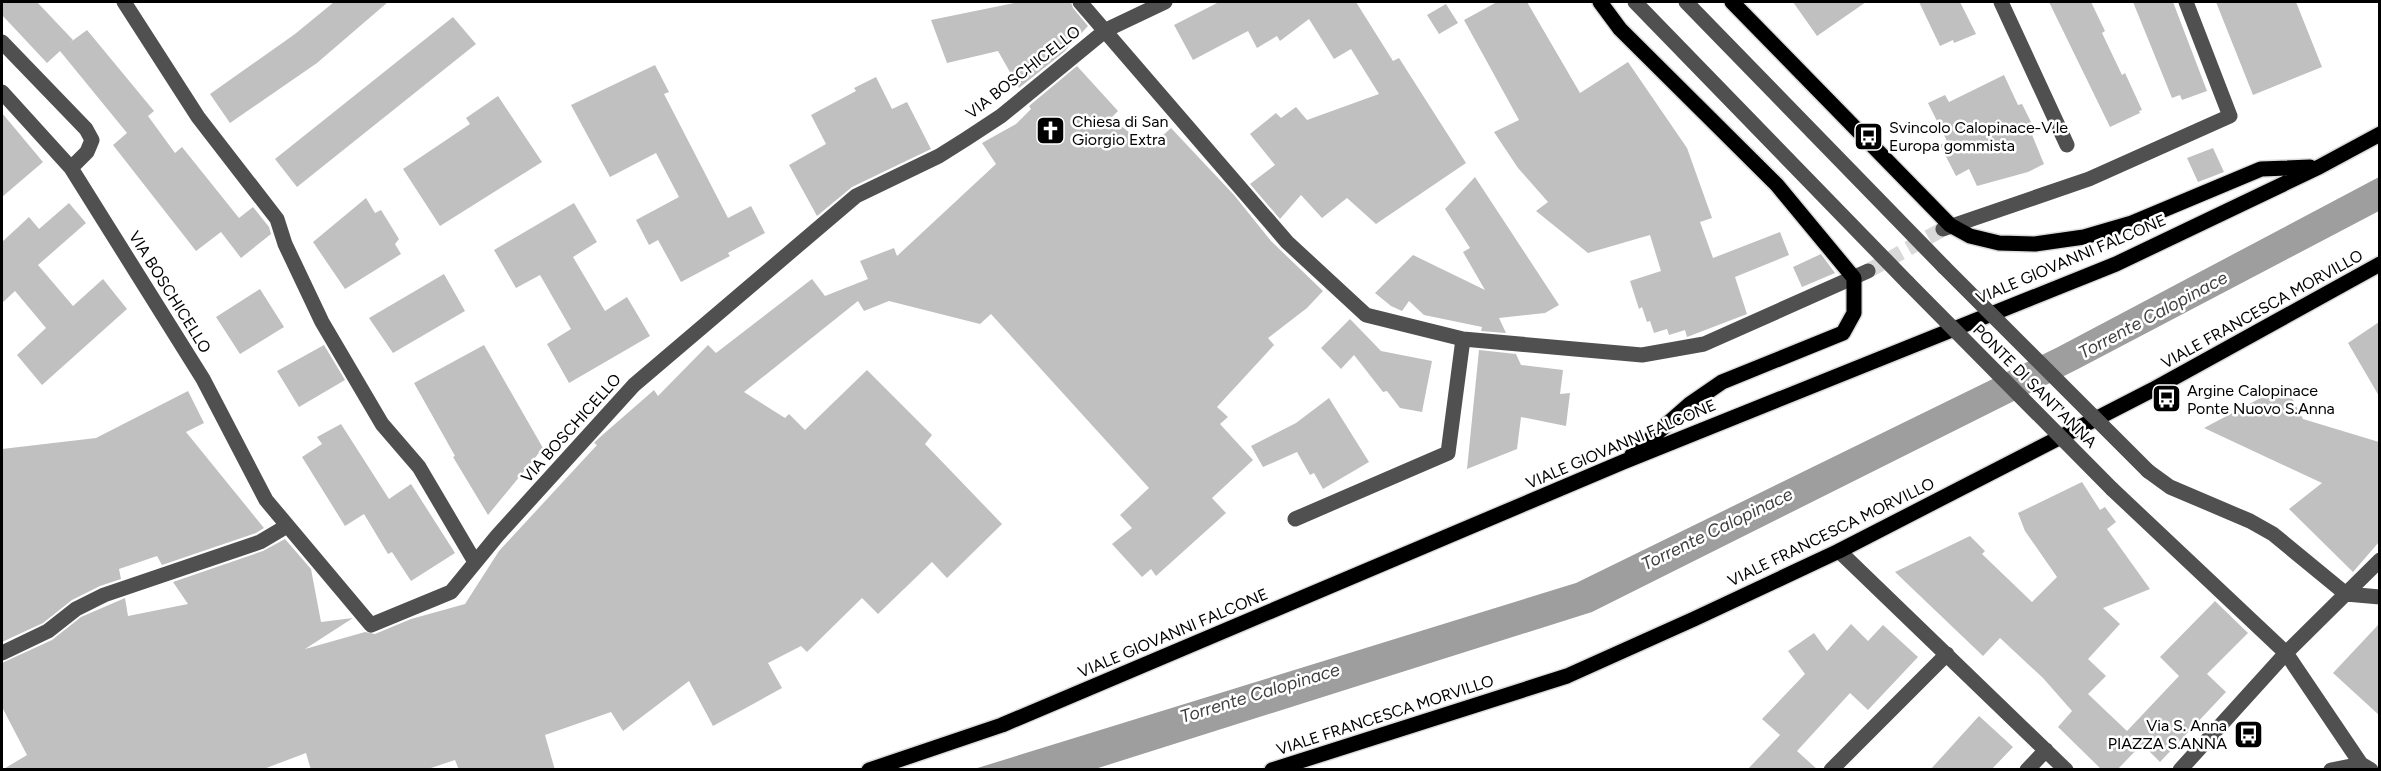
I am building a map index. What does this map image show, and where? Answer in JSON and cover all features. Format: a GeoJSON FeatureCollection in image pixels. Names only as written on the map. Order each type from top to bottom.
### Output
{"type":"FeatureCollection","features":[{"type":"Feature","properties":{"kind":"main road"},"geometry":{"type":"LineString","coordinates":[[1600,2],[1620,29],[1777,185],[1854,278],[1854,314],[1843,333],[1722,382],[1690,404],[1623,462]]}},
{"type":"Feature","properties":{"kind":"main road"},"geometry":{"type":"LineString","coordinates":[[1732,2],[1946,227],[1970,236],[1999,243],[2035,244],[2084,237],[2132,223],[2261,169],[2319,166]]}},
{"type":"Feature","properties":{"kind":"main road","name":"VIALE GIOVANNI FALCONE"},"geometry":{"type":"LineString","coordinates":[[869,770],[1002,725],[1623,462],[2116,264],[2319,166],[2379,134]]}},
{"type":"Feature","properties":{"kind":"main road","name":"VIALE FRANCESCA MORVILLO"},"geometry":{"type":"LineString","coordinates":[[1272,770],[1567,676],[1694,620],[1839,551],[2152,390],[2379,264]]}},
{"type":"Feature","properties":{"kind":"street"},"geometry":{"type":"LineString","coordinates":[[124,2],[198,117],[277,219],[285,244],[322,322],[382,424],[419,467],[475,562]]}},
{"type":"Feature","properties":{"kind":"street"},"geometry":{"type":"LineString","coordinates":[[1080,2],[1287,242],[1366,315],[1463,339],[1642,355],[1704,344],[1868,271]]}},
{"type":"Feature","properties":{"kind":"street","name":"VIA BOSCHICELLO"},"geometry":{"type":"LineString","coordinates":[[2,92],[71,168],[203,379],[266,500],[371,625],[451,592],[475,562],[634,385],[856,196],[939,156],[1001,116],[1106,30],[1165,2]]}},
{"type":"Feature","properties":{"kind":"street","name":"PONTE DI SANT'ANNA"},"geometry":{"type":"LineString","coordinates":[[1635,2],[2112,489],[2286,653],[2366,767]]}},
{"type":"Feature","properties":{"kind":"street","name":"PONTE DI SANT'ANNA"},"geometry":{"type":"LineString","coordinates":[[1686,2],[1944,267],[2148,471],[2170,487],[2250,521],[2273,534],[2346,594]]}},
{"type":"Feature","properties":{"kind":"street"},"geometry":{"type":"LineString","coordinates":[[2001,2],[2067,145]]}},
{"type":"Feature","properties":{"kind":"street"},"geometry":{"type":"LineString","coordinates":[[1946,227],[2090,179],[2230,116],[2186,2]]}},
{"type":"Feature","properties":{"kind":"street"},"geometry":{"type":"LineString","coordinates":[[2,42],[86,129],[92,140],[87,152],[71,168]]}},
{"type":"Feature","properties":{"kind":"street"},"geometry":{"type":"LineString","coordinates":[[1295,519],[1448,453],[1463,339]]}},
{"type":"Feature","properties":{"kind":"street"},"geometry":{"type":"LineString","coordinates":[[2,653],[48,631],[76,609],[104,595],[260,542],[287,526]]}},
{"type":"Feature","properties":{"kind":"street"},"geometry":{"type":"LineString","coordinates":[[1839,551],[2066,770]]}},
{"type":"Feature","properties":{"kind":"street"},"geometry":{"type":"LineString","coordinates":[[2180,770],[2286,653],[2379,560]]}},
{"type":"Feature","properties":{"kind":"street"},"geometry":{"type":"LineString","coordinates":[[2346,594],[2379,597]]}},
{"type":"Feature","properties":{"kind":"street"},"geometry":{"type":"LineString","coordinates":[[1831,770],[1947,654]]}},
{"type":"Feature","properties":{"kind":"street"},"geometry":{"type":"LineString","coordinates":[[2027,770],[2046,750]]}},
{"type":"Feature","properties":{"kind":"street"},"geometry":{"type":"LineString","coordinates":[[2331,770],[2366,767]]}},
{"type":"Feature","properties":{"kind":"water","name":"Torrente Calopinace"},"geometry":{"type":"Polygon","coordinates":[[[2379,177],[2379,211],[2078,369],[1592,612],[1095,769],[971,770],[1576,583],[2058,347],[2379,177]]]}},
{"type":"Feature","properties":{"kind":"building"},"geometry":{"type":"Polygon","coordinates":[[[2,2],[37,2],[73,40],[68,44],[87,30],[154,111],[148,116],[175,153],[182,147],[239,218],[253,207],[269,227],[271,234],[241,258],[221,232],[196,251],[113,145],[127,133],[60,51],[47,63],[2,15],[2,2]]]}},
{"type":"Feature","properties":{"kind":"building"},"geometry":{"type":"Polygon","coordinates":[[[334,2],[388,2],[317,63],[230,123],[210,94],[295,34],[334,2]]]}},
{"type":"Feature","properties":{"kind":"building"},"geometry":{"type":"Polygon","coordinates":[[[1019,2],[1071,2],[1073,8],[1088,26],[1064,52],[1019,88],[998,51],[947,63],[931,20],[1019,2]]]}},
{"type":"Feature","properties":{"kind":"building"},"geometry":{"type":"Polygon","coordinates":[[[1219,2],[1356,2],[1393,61],[1399,58],[1466,163],[1376,224],[1347,198],[1322,218],[1301,195],[1280,219],[1250,184],[1275,165],[1250,134],[1276,113],[1281,118],[1296,107],[1307,120],[1379,94],[1351,49],[1334,59],[1309,19],[1280,41],[1277,36],[1257,48],[1248,31],[1193,60],[1174,25],[1219,2]]]}},
{"type":"Feature","properties":{"kind":"building"},"geometry":{"type":"Polygon","coordinates":[[[1497,2],[1527,2],[1580,93],[1628,62],[1687,148],[1712,218],[1700,222],[1713,258],[1780,232],[1789,255],[1735,277],[1747,314],[1687,337],[1685,330],[1669,335],[1667,329],[1654,333],[1642,307],[1639,309],[1630,281],[1661,271],[1650,235],[1588,253],[1536,211],[1548,202],[1518,168],[1494,132],[1519,120],[1464,20],[1497,2]]]}},
{"type":"Feature","properties":{"kind":"building"},"geometry":{"type":"Polygon","coordinates":[[[1793,2],[1866,2],[1817,36],[1793,2]]]}},
{"type":"Feature","properties":{"kind":"building"},"geometry":{"type":"Polygon","coordinates":[[[1919,2],[1960,2],[1976,34],[1940,46],[1919,2]]]}},
{"type":"Feature","properties":{"kind":"building"},"geometry":{"type":"Polygon","coordinates":[[[2049,2],[2091,2],[2105,31],[2102,33],[2122,75],[2125,73],[2142,110],[2139,111],[2140,113],[2110,127],[2049,2]]]}},
{"type":"Feature","properties":{"kind":"building"},"geometry":{"type":"Polygon","coordinates":[[[2133,2],[2173,2],[2207,91],[2182,100],[2180,95],[2172,98],[2133,2]]]}},
{"type":"Feature","properties":{"kind":"building"},"geometry":{"type":"Polygon","coordinates":[[[2216,2],[2296,2],[2322,67],[2253,95],[2216,2]]]}},
{"type":"Feature","properties":{"kind":"building"},"geometry":{"type":"Polygon","coordinates":[[[1446,4],[1458,23],[1439,34],[1427,15],[1446,4]]]}},
{"type":"Feature","properties":{"kind":"building"},"geometry":{"type":"Polygon","coordinates":[[[453,17],[476,44],[297,187],[275,159],[453,17]]]}},
{"type":"Feature","properties":{"kind":"building"},"geometry":{"type":"Polygon","coordinates":[[[655,65],[669,92],[664,94],[728,218],[751,206],[765,233],[728,253],[730,256],[681,282],[658,240],[649,245],[636,220],[679,197],[656,153],[610,177],[571,105],[655,65]]]}},
{"type":"Feature","properties":{"kind":"building"},"geometry":{"type":"Polygon","coordinates":[[[1077,66],[1118,111],[1111,118],[1149,148],[1171,128],[1234,195],[1271,241],[1323,291],[1307,308],[1268,338],[1274,345],[1217,407],[1228,417],[1220,424],[1253,460],[1212,498],[1226,513],[1156,576],[1151,569],[1142,577],[1112,544],[1132,528],[1120,515],[1149,488],[991,314],[980,324],[889,301],[864,311],[858,301],[744,392],[785,418],[789,414],[805,430],[867,370],[932,435],[925,444],[1002,524],[947,578],[932,562],[878,614],[862,598],[807,652],[801,646],[768,663],[782,688],[713,726],[689,681],[623,731],[611,712],[545,735],[555,770],[459,770],[455,760],[425,770],[311,770],[306,753],[261,770],[2,770],[27,755],[2,707],[2,663],[52,640],[81,617],[125,598],[128,616],[188,604],[173,582],[263,551],[285,539],[311,569],[321,622],[353,618],[305,649],[365,632],[375,634],[411,619],[465,604],[499,551],[597,445],[594,443],[599,438],[654,390],[658,396],[708,345],[716,353],[812,279],[825,296],[868,279],[860,261],[894,248],[897,256],[996,164],[982,143],[1016,124],[1031,109],[1029,106],[1077,66]]]}},
{"type":"Feature","properties":{"kind":"building"},"geometry":{"type":"Polygon","coordinates":[[[2004,75],[2018,105],[2022,104],[2034,128],[2030,130],[2044,164],[2028,172],[1977,186],[1969,169],[1956,176],[1940,145],[1947,141],[1928,103],[1945,95],[1949,102],[2004,75]]]}},
{"type":"Feature","properties":{"kind":"building"},"geometry":{"type":"Polygon","coordinates":[[[876,77],[892,109],[907,102],[931,149],[852,187],[817,216],[789,165],[826,144],[811,115],[856,91],[854,88],[876,77]]]}},
{"type":"Feature","properties":{"kind":"building"},"geometry":{"type":"Polygon","coordinates":[[[498,96],[542,162],[440,226],[403,169],[470,124],[466,118],[498,96]]]}},
{"type":"Feature","properties":{"kind":"building"},"geometry":{"type":"Polygon","coordinates":[[[2,113],[43,162],[2,197],[2,113]]]}},
{"type":"Feature","properties":{"kind":"building"},"geometry":{"type":"Polygon","coordinates":[[[2213,148],[2224,172],[2198,182],[2187,158],[2213,148]]]}},
{"type":"Feature","properties":{"kind":"building"},"geometry":{"type":"Polygon","coordinates":[[[1475,177],[1559,305],[1545,313],[1499,318],[1506,333],[1481,331],[1482,327],[1424,315],[1409,301],[1402,311],[1391,306],[1375,293],[1413,255],[1485,290],[1463,252],[1470,248],[1445,209],[1475,177]]]}},
{"type":"Feature","properties":{"kind":"building"},"geometry":{"type":"Polygon","coordinates":[[[366,198],[375,213],[381,210],[399,239],[395,244],[401,254],[345,289],[313,242],[366,198]]]}},
{"type":"Feature","properties":{"kind":"building"},"geometry":{"type":"Polygon","coordinates":[[[69,203],[86,223],[38,265],[73,306],[103,279],[127,309],[42,385],[17,355],[46,328],[15,291],[2,303],[2,242],[29,217],[39,229],[69,203]]]}},
{"type":"Feature","properties":{"kind":"building"},"geometry":{"type":"Polygon","coordinates":[[[574,203],[597,242],[573,257],[605,311],[627,297],[650,336],[569,383],[547,344],[571,329],[540,275],[516,288],[494,250],[574,203]]]}},
{"type":"Feature","properties":{"kind":"building"},"geometry":{"type":"Polygon","coordinates":[[[1821,254],[1835,273],[1802,287],[1793,267],[1821,254]]]}},
{"type":"Feature","properties":{"kind":"building"},"geometry":{"type":"Polygon","coordinates":[[[444,274],[465,311],[393,353],[369,318],[444,274]]]}},
{"type":"Feature","properties":{"kind":"building"},"geometry":{"type":"Polygon","coordinates":[[[260,289],[284,327],[240,354],[216,317],[260,289]]]}},
{"type":"Feature","properties":{"kind":"building"},"geometry":{"type":"Polygon","coordinates":[[[1350,319],[1381,351],[1432,361],[1422,412],[1400,408],[1387,391],[1383,392],[1354,355],[1341,369],[1321,348],[1350,319]]]}},
{"type":"Feature","properties":{"kind":"building"},"geometry":{"type":"Polygon","coordinates":[[[2379,322],[2379,396],[2348,343],[2379,322]]]}},
{"type":"Feature","properties":{"kind":"building"},"geometry":{"type":"Polygon","coordinates":[[[324,345],[345,380],[299,407],[277,371],[324,345]]]}},
{"type":"Feature","properties":{"kind":"building"},"geometry":{"type":"Polygon","coordinates":[[[484,345],[543,448],[488,515],[453,457],[455,456],[414,383],[484,345]]]}},
{"type":"Feature","properties":{"kind":"building"},"geometry":{"type":"Polygon","coordinates":[[[1479,350],[1516,354],[1521,365],[1563,370],[1560,394],[1570,393],[1566,426],[1521,417],[1517,449],[1467,469],[1479,350]]]}},
{"type":"Feature","properties":{"kind":"building"},"geometry":{"type":"Polygon","coordinates":[[[2285,385],[2303,419],[2379,442],[2379,542],[2353,572],[2289,509],[2322,483],[2204,428],[2285,385]]]}},
{"type":"Feature","properties":{"kind":"building"},"geometry":{"type":"Polygon","coordinates":[[[188,391],[204,423],[186,432],[264,528],[256,533],[162,565],[157,556],[119,569],[121,579],[100,586],[72,600],[43,623],[2,642],[2,449],[96,438],[188,391]]]}},
{"type":"Feature","properties":{"kind":"building"},"geometry":{"type":"Polygon","coordinates":[[[1329,398],[1369,462],[1323,489],[1314,473],[1310,475],[1297,452],[1263,467],[1251,446],[1296,423],[1329,398]]]}},
{"type":"Feature","properties":{"kind":"building"},"geometry":{"type":"Polygon","coordinates":[[[341,424],[389,499],[411,484],[455,553],[411,581],[392,552],[388,554],[364,514],[345,526],[302,457],[322,444],[317,437],[341,424]]]}},
{"type":"Feature","properties":{"kind":"building"},"geometry":{"type":"Polygon","coordinates":[[[2082,482],[2100,510],[2105,507],[2116,522],[2107,529],[2150,589],[2103,608],[2120,624],[2088,659],[2106,676],[2088,694],[2127,731],[2179,676],[2160,657],[2215,601],[2248,633],[2207,674],[2226,692],[2160,762],[2142,744],[2117,770],[2102,770],[2058,727],[2072,711],[2043,678],[2000,638],[1983,656],[1895,572],[1970,536],[1985,551],[1982,554],[2032,602],[2057,577],[2025,531],[2018,513],[2082,482]]]}},
{"type":"Feature","properties":{"kind":"building"},"geometry":{"type":"Polygon","coordinates":[[[1851,624],[1868,641],[1883,625],[1918,657],[1868,710],[1850,693],[1797,751],[1818,770],[1747,770],[1780,735],[1762,719],[1805,674],[1788,651],[1814,633],[1827,651],[1851,624]]]}},
{"type":"Feature","properties":{"kind":"building"},"geometry":{"type":"Polygon","coordinates":[[[2379,624],[2379,715],[2333,673],[2379,624]]]}},
{"type":"Feature","properties":{"kind":"building"},"geometry":{"type":"Polygon","coordinates":[[[1979,716],[2013,747],[1991,770],[1930,770],[1979,716]]]}},
{"type":"Feature","properties":{"kind":"tunnel"},"geometry":{"type":"LineString","coordinates":[[1868,271],[1943,229]]}},
{"type":"Feature","properties":{"kind":"place","name":"Chiesa di San Giorgio Extra"},"geometry":{"type":"Point","coordinates":[1051,130]}},
{"type":"Feature","properties":{"kind":"place","name":"Svincolo Calopinace-V.le Europa gommista"},"geometry":{"type":"Point","coordinates":[1868,136]}},
{"type":"Feature","properties":{"kind":"place","name":"Argine Calopinace Ponte Nuovo S.Anna"},"geometry":{"type":"Point","coordinates":[2166,399]}},
{"type":"Feature","properties":{"kind":"place","name":"Via S. Anna PIAZZA S.ANNA"},"geometry":{"type":"Point","coordinates":[2248,734]}}]}
